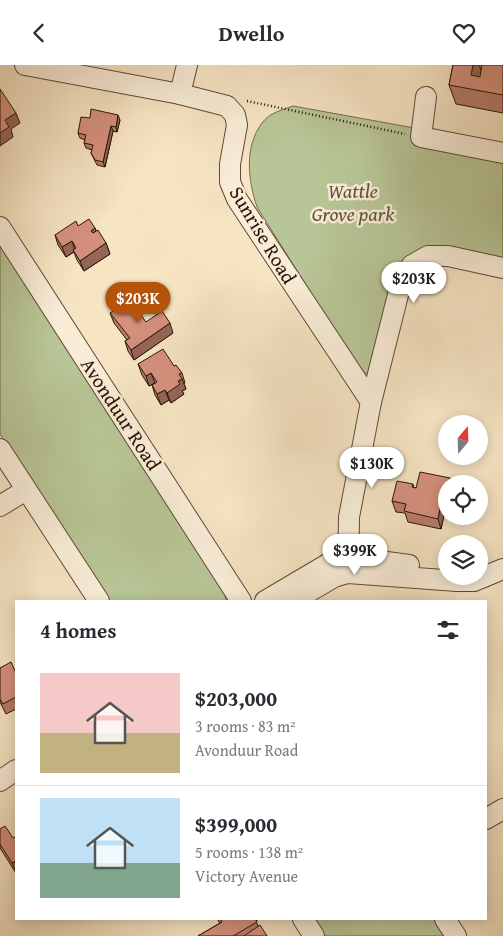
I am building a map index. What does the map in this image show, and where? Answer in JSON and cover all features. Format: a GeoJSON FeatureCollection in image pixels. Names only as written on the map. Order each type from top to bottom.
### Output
{"type":"FeatureCollection","features":[{"type":"Feature","properties":{"kind":"street"},"geometry":{"type":"LineString","coordinates":[[25,65],[180,94],[227,106]]}},
{"type":"Feature","properties":{"kind":"street"},"geometry":{"type":"LineString","coordinates":[[180,94],[187,65]]}},
{"type":"Feature","properties":{"kind":"street"},"geometry":{"type":"LineString","coordinates":[[426,97],[421,137],[503,153]]}},
{"type":"Feature","properties":{"kind":"street","name":"Sunrise Road"},"geometry":{"type":"LineString","coordinates":[[227,106],[234,115],[237,125],[230,164],[230,183],[237,199],[371,403]]}},
{"type":"Feature","properties":{"kind":"street","name":"Avonduur Road"},"geometry":{"type":"LineString","coordinates":[[0,227],[240,600]]}},
{"type":"Feature","properties":{"kind":"street"},"geometry":{"type":"LineString","coordinates":[[349,565],[349,517],[371,403],[401,283],[412,265],[428,256],[448,256],[503,267]]}},
{"type":"Feature","properties":{"kind":"street"},"geometry":{"type":"LineString","coordinates":[[0,449],[98,600]]}},
{"type":"Feature","properties":{"kind":"street"},"geometry":{"type":"LineString","coordinates":[[0,506],[26,490]]}},
{"type":"Feature","properties":{"kind":"street"},"geometry":{"type":"LineString","coordinates":[[488,562],[503,554]]}},
{"type":"Feature","properties":{"kind":"street"},"geometry":{"type":"LineString","coordinates":[[268,600],[310,572],[330,562],[457,581],[474,581],[503,569]]}},
{"type":"Feature","properties":{"kind":"street"},"geometry":{"type":"LineString","coordinates":[[295,600],[334,577],[349,565],[438,569]]}},
{"type":"Feature","properties":{"kind":"street"},"geometry":{"type":"LineString","coordinates":[[0,781],[15,771]]}},
{"type":"Feature","properties":{"kind":"street"},"geometry":{"type":"LineString","coordinates":[[487,818],[503,809]]}},
{"type":"Feature","properties":{"kind":"street"},"geometry":{"type":"LineString","coordinates":[[304,920],[314,936]]}},
{"type":"Feature","properties":{"kind":"street"},"geometry":{"type":"LineString","coordinates":[[446,920],[456,936]]}},
{"type":"Feature","properties":{"kind":"path"},"geometry":{"type":"LineString","coordinates":[[227,106],[238,99],[421,137]]}},
{"type":"Feature","properties":{"kind":"green space","name":"Wattle Grove park"},"geometry":{"type":"Polygon","coordinates":[[[293,106],[503,144],[503,261],[417,255],[371,375],[360,371],[257,207],[254,197],[249,164],[252,142],[256,132],[268,117],[293,106]]]}},
{"type":"Feature","properties":{"kind":"green space"},"geometry":{"type":"Polygon","coordinates":[[[0,241],[224,588],[226,600],[107,600],[0,434],[0,241]]]}},
{"type":"Feature","properties":{"kind":"green space"},"geometry":{"type":"Polygon","coordinates":[[[313,920],[441,920],[451,936],[323,936],[313,920]]]}},
{"type":"Feature","properties":{"kind":"building"},"geometry":{"type":"Polygon","coordinates":[[[453,65],[473,65],[471,75],[480,77],[482,65],[503,65],[503,95],[449,85],[453,65]]]}},
{"type":"Feature","properties":{"kind":"building"},"geometry":{"type":"Polygon","coordinates":[[[0,89],[16,113],[5,120],[9,127],[0,133],[0,89]]]}},
{"type":"Feature","properties":{"kind":"building"},"geometry":{"type":"Polygon","coordinates":[[[91,109],[118,115],[116,127],[111,126],[103,162],[95,160],[91,153],[93,145],[84,143],[86,135],[78,133],[81,117],[90,118],[91,109]]]}},
{"type":"Feature","properties":{"kind":"building"},"geometry":{"type":"Polygon","coordinates":[[[89,219],[95,228],[91,231],[93,233],[98,230],[106,243],[80,261],[73,250],[76,248],[72,241],[62,247],[55,235],[76,221],[78,226],[89,219]]]}},
{"type":"Feature","properties":{"kind":"building"},"geometry":{"type":"Polygon","coordinates":[[[130,300],[146,322],[162,311],[170,323],[131,350],[125,341],[130,338],[110,313],[130,300]]]}},
{"type":"Feature","properties":{"kind":"building"},"geometry":{"type":"Polygon","coordinates":[[[163,349],[174,366],[176,365],[182,373],[179,374],[182,379],[178,381],[180,384],[167,393],[165,390],[157,394],[152,385],[157,382],[151,373],[146,376],[138,364],[163,349]]]}},
{"type":"Feature","properties":{"kind":"building"},"geometry":{"type":"Polygon","coordinates":[[[420,472],[438,476],[438,519],[404,511],[406,504],[392,501],[397,481],[413,484],[412,487],[416,488],[420,472]]]}},
{"type":"Feature","properties":{"kind":"building"},"geometry":{"type":"Polygon","coordinates":[[[11,662],[15,671],[15,698],[3,704],[0,699],[0,668],[11,662]]]}},
{"type":"Feature","properties":{"kind":"building"},"geometry":{"type":"Polygon","coordinates":[[[5,826],[13,838],[15,837],[15,862],[12,863],[0,844],[0,829],[5,826]]]}},
{"type":"Feature","properties":{"kind":"building"},"geometry":{"type":"Polygon","coordinates":[[[221,920],[256,920],[257,922],[233,936],[198,936],[222,922],[221,920]]]}},
{"type":"Feature","properties":{"kind":"building"},"geometry":{"type":"Polygon","coordinates":[[[260,925],[267,936],[244,936],[260,925]]]}}]}
